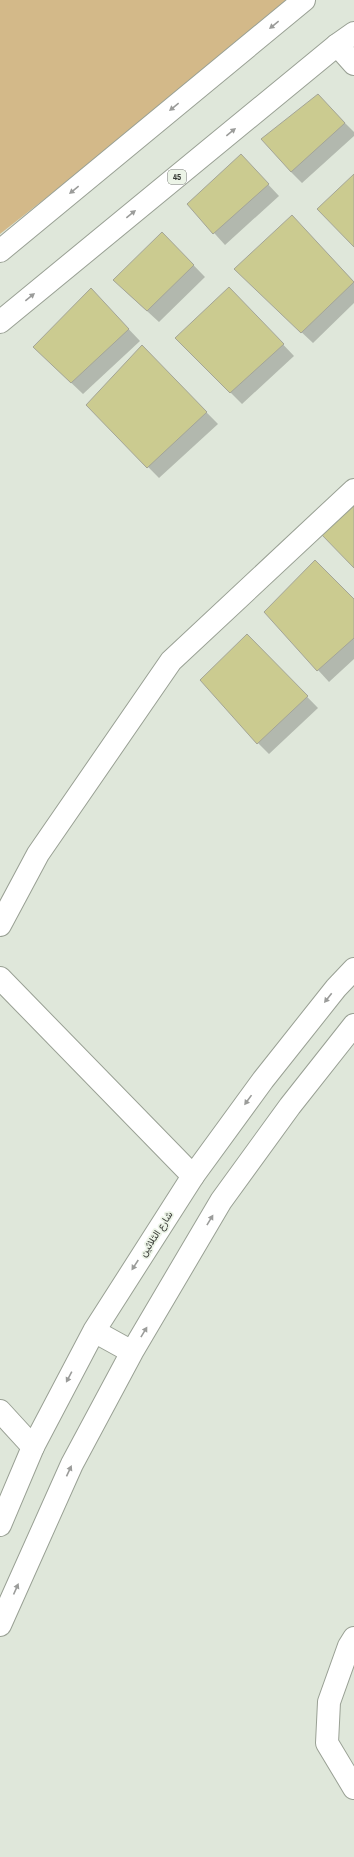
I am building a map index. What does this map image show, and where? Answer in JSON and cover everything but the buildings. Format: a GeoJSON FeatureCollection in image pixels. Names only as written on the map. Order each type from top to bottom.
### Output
{"type":"FeatureCollection","features":[{"type":"Feature","properties":{"kind":"main road"},"geometry":{"type":"LineString","coordinates":[[0,251],[304,0]]}},
{"type":"Feature","properties":{"kind":"main road"},"geometry":{"type":"LineString","coordinates":[[346,39],[354,64]]}},
{"type":"Feature","properties":{"kind":"main road","name":"45"},"geometry":{"type":"LineString","coordinates":[[0,322],[346,39]]}},
{"type":"Feature","properties":{"kind":"main road"},"geometry":{"type":"LineString","coordinates":[[0,925],[38,854],[171,661],[354,490]]}},
{"type":"Feature","properties":{"kind":"main road","name":"شارع الثلاثين"},"geometry":{"type":"LineString","coordinates":[[0,1525],[33,1447],[94,1331],[193,1176],[263,1080],[336,988],[354,969]]}},
{"type":"Feature","properties":{"kind":"main road"},"geometry":{"type":"LineString","coordinates":[[0,978],[193,1176]]}},
{"type":"Feature","properties":{"kind":"main road"},"geometry":{"type":"LineString","coordinates":[[0,1625],[72,1464],[132,1352],[222,1201],[290,1106],[354,1025]]}},
{"type":"Feature","properties":{"kind":"main road"},"geometry":{"type":"LineString","coordinates":[[94,1331],[132,1352]]}},
{"type":"Feature","properties":{"kind":"main road"},"geometry":{"type":"LineString","coordinates":[[0,1411],[33,1447]]}},
{"type":"Feature","properties":{"kind":"main road"},"geometry":{"type":"LineString","coordinates":[[354,1638],[349,1646],[329,1702],[327,1743],[354,1788]]}},
{"type":"Feature","properties":{"kind":"shaded area"},"geometry":{"type":"Polygon","coordinates":[[[0,0],[298,0],[0,234],[0,0]]]}}]}
